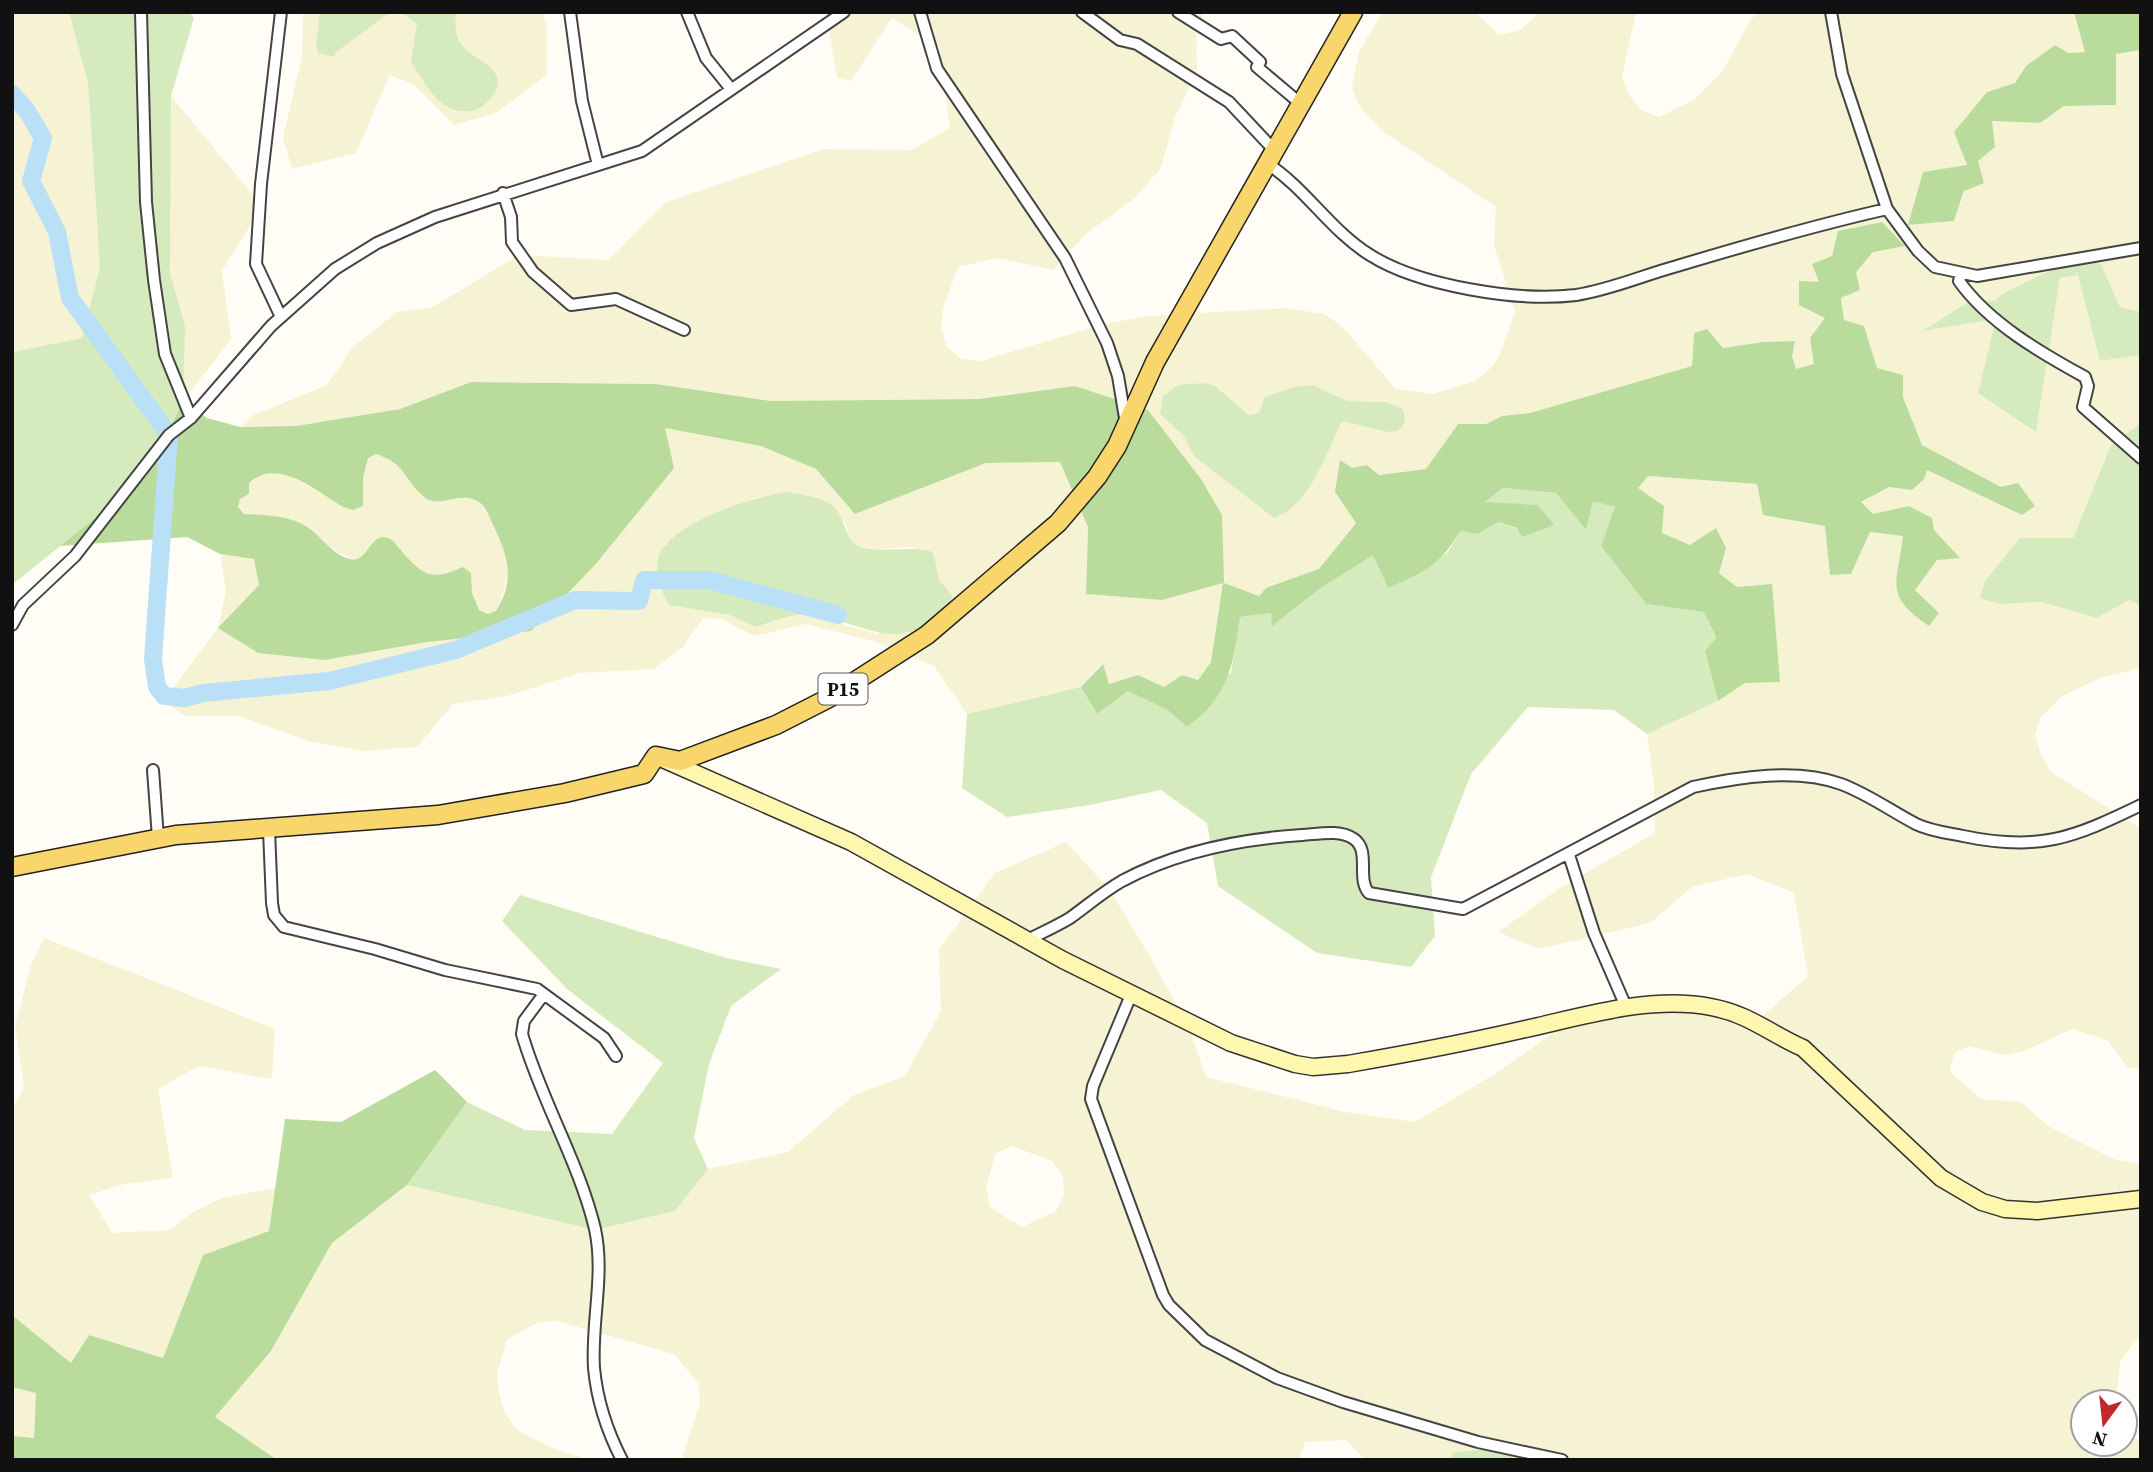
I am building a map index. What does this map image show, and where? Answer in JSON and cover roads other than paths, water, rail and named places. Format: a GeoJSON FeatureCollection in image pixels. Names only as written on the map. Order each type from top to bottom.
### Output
{"type":"FeatureCollection","features":[{"type":"Feature","properties":{"kind":"main road","name":"P15"},"geometry":{"type":"LineString","coordinates":[[656,756],[680,761],[776,725],[830,698],[919,640],[1038,543],[1058,523],[1097,477],[1126,426],[1155,362],[1353,12]]}},
{"type":"Feature","properties":{"kind":"main road"},"geometry":{"type":"LineString","coordinates":[[12,867],[158,838],[438,815],[546,797],[644,774],[656,756]]}},
{"type":"Feature","properties":{"kind":"street"},"geometry":{"type":"LineString","coordinates":[[141,12],[146,202],[154,280],[164,354],[191,418]]}},
{"type":"Feature","properties":{"kind":"street"},"geometry":{"type":"LineString","coordinates":[[281,12],[261,184],[256,264],[281,317]]}},
{"type":"Feature","properties":{"kind":"street"},"geometry":{"type":"LineString","coordinates":[[570,12],[582,101],[598,165]]}},
{"type":"Feature","properties":{"kind":"street"},"geometry":{"type":"LineString","coordinates":[[687,12],[706,58],[731,89]]}},
{"type":"Feature","properties":{"kind":"street"},"geometry":{"type":"LineString","coordinates":[[12,625],[23,606],[75,556],[169,435],[191,418],[281,317],[335,269],[377,243],[435,217],[503,193],[642,151],[844,12]]}},
{"type":"Feature","properties":{"kind":"street"},"geometry":{"type":"LineString","coordinates":[[920,12],[937,69],[1029,200],[1077,282],[1107,343],[1118,376],[1126,426]]}},
{"type":"Feature","properties":{"kind":"street"},"geometry":{"type":"LineString","coordinates":[[1082,12],[1120,40],[1137,44],[1229,102],[1282,173],[1348,239],[1378,260],[1458,286],[1519,297],[1591,292],[1776,236],[1887,209]]}},
{"type":"Feature","properties":{"kind":"street"},"geometry":{"type":"LineString","coordinates":[[1178,12],[1221,39],[1232,36],[1260,62],[1257,66],[1301,104]]}},
{"type":"Feature","properties":{"kind":"street"},"geometry":{"type":"LineString","coordinates":[[1831,12],[1842,74],[1887,209],[1918,251],[1935,267],[1961,274],[2015,271],[2141,248]]}},
{"type":"Feature","properties":{"kind":"street"},"geometry":{"type":"LineString","coordinates":[[503,193],[511,217],[512,242],[533,272],[555,293],[571,305],[616,299],[684,330]]}},
{"type":"Feature","properties":{"kind":"street"},"geometry":{"type":"LineString","coordinates":[[1961,274],[1959,281],[1972,300],[2032,345],[2085,377],[2088,386],[2082,407],[2141,458]]}},
{"type":"Feature","properties":{"kind":"street"},"geometry":{"type":"LineString","coordinates":[[656,756],[852,842],[1131,995],[1241,1047],[1282,1062],[1313,1067],[1348,1064],[1627,1009],[1672,1005],[1711,1007],[1757,1021],[1782,1039],[1803,1048],[1923,1163],[1962,1192],[1982,1202],[2005,1209],[2037,1211],[2141,1199]]}},
{"type":"Feature","properties":{"kind":"street"},"geometry":{"type":"LineString","coordinates":[[153,770],[158,838]]}},
{"type":"Feature","properties":{"kind":"street"},"geometry":{"type":"LineString","coordinates":[[1028,940],[1069,918],[1095,897],[1125,880],[1205,850],[1266,837],[1345,835],[1357,841],[1360,847],[1364,887],[1369,893],[1459,910],[1554,860],[1569,855],[1693,787],[1770,777],[1808,776],[1841,784],[1917,825],[1974,839],[2017,845],[2044,843],[2084,833],[2141,805]]}},
{"type":"Feature","properties":{"kind":"street"},"geometry":{"type":"LineString","coordinates":[[269,830],[272,903],[274,915],[284,927],[544,994],[604,1038],[616,1056]]}},
{"type":"Feature","properties":{"kind":"street"},"geometry":{"type":"LineString","coordinates":[[1569,855],[1594,933],[1627,1009]]}},
{"type":"Feature","properties":{"kind":"street"},"geometry":{"type":"LineString","coordinates":[[544,994],[524,1021],[522,1034],[559,1123],[595,1230],[600,1269],[594,1367],[599,1400],[622,1460]]}},
{"type":"Feature","properties":{"kind":"street"},"geometry":{"type":"LineString","coordinates":[[1131,995],[1093,1086],[1091,1099],[1168,1305],[1205,1340],[1277,1378],[1343,1402],[1478,1442],[1562,1460]]}},
{"type":"Feature","properties":{"kind":"waterway"},"geometry":{"type":"LineString","coordinates":[[12,94],[27,111],[43,138],[31,181],[57,232],[70,298],[169,435],[153,659],[157,687],[164,696],[185,698],[203,693],[329,681],[456,650],[575,600],[639,601],[644,580],[709,580],[838,615]]}}]}
